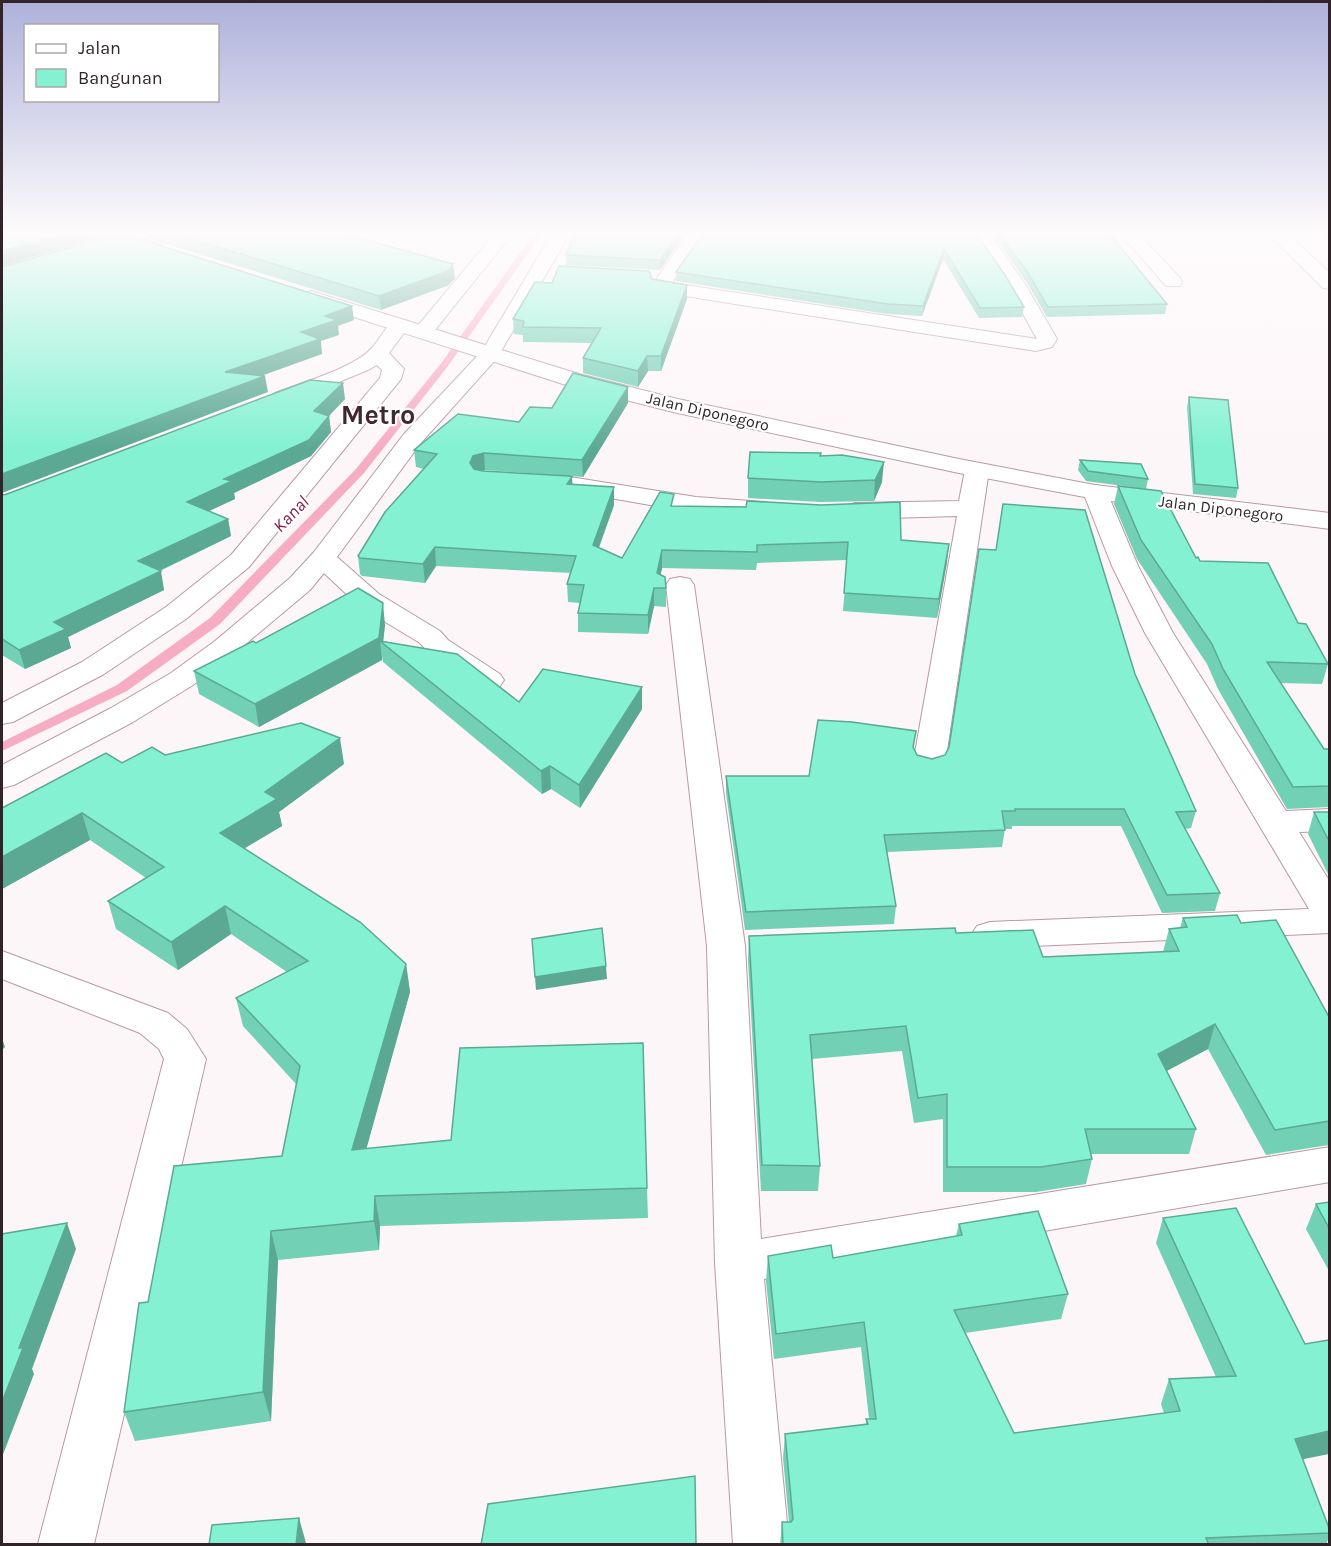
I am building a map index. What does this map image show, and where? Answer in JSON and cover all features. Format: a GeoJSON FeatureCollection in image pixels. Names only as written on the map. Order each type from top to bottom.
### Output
{"type":"FeatureCollection","features":[{"type":"Feature","properties":{"kind":"street","name":"Jalan Diponegoro"},"geometry":{"type":"LineString","coordinates":[[334,304],[571,379],[677,406],[976,470],[1095,492],[1329,521]]}},
{"type":"Feature","properties":{"kind":"street"},"geometry":{"type":"LineString","coordinates":[[427,333],[449,304]]}},
{"type":"Feature","properties":{"kind":"street"},"geometry":{"type":"LineString","coordinates":[[2,778],[122,715],[182,679],[300,584],[323,558],[412,439],[483,352],[515,304]]}},
{"type":"Feature","properties":{"kind":"street"},"geometry":{"type":"LineString","coordinates":[[768,304],[1036,345],[1045,343],[1047,339],[1029,304]]}},
{"type":"Feature","properties":{"kind":"street"},"geometry":{"type":"LineString","coordinates":[[263,406],[345,374],[378,354],[400,325]]}},
{"type":"Feature","properties":{"kind":"street"},"geometry":{"type":"LineString","coordinates":[[8,705],[103,662],[176,612],[240,561],[390,379],[393,369],[378,354]]}},
{"type":"Feature","properties":{"kind":"street"},"geometry":{"type":"LineString","coordinates":[[929,764],[976,470]]}},
{"type":"Feature","properties":{"kind":"street"},"geometry":{"type":"LineString","coordinates":[[506,480],[570,484],[696,505],[788,511]]}},
{"type":"Feature","properties":{"kind":"street"},"geometry":{"type":"LineString","coordinates":[[1095,492],[1125,566],[1159,633],[1276,822],[1329,914]]}},
{"type":"Feature","properties":{"kind":"street"},"geometry":{"type":"LineString","coordinates":[[832,512],[970,508]]}},
{"type":"Feature","properties":{"kind":"street"},"geometry":{"type":"LineString","coordinates":[[323,558],[369,600],[430,637],[438,646],[455,655],[506,693]]}},
{"type":"Feature","properties":{"kind":"street"},"geometry":{"type":"LineString","coordinates":[[680,585],[744,945],[739,1263],[761,1545]]}},
{"type":"Feature","properties":{"kind":"street"},"geometry":{"type":"LineString","coordinates":[[1276,822],[1329,820]]}},
{"type":"Feature","properties":{"kind":"street"},"geometry":{"type":"LineString","coordinates":[[951,937],[1329,921]]}},
{"type":"Feature","properties":{"kind":"street"},"geometry":{"type":"LineString","coordinates":[[2,964],[154,1023],[172,1039],[185,1059],[66,1545]]}},
{"type":"Feature","properties":{"kind":"street"},"geometry":{"type":"LineString","coordinates":[[739,1263],[1329,1164]]}},
{"type":"Feature","properties":{"kind":"building"},"geometry":{"type":"Polygon","coordinates":[[[2,304],[346,304],[352,306],[325,316],[337,320],[301,332],[320,339],[225,372],[265,376],[2,474],[2,304]]]}},
{"type":"Feature","properties":{"kind":"building"},"geometry":{"type":"Polygon","coordinates":[[[522,304],[680,304],[661,356],[647,356],[638,371],[583,358],[601,328],[523,327],[524,321],[513,319],[522,304]]]}},
{"type":"Feature","properties":{"kind":"building"},"geometry":{"type":"Polygon","coordinates":[[[891,304],[924,304],[923,306],[891,304]]]}},
{"type":"Feature","properties":{"kind":"building"},"geometry":{"type":"Polygon","coordinates":[[[978,304],[1022,304],[1024,307],[980,308],[978,304]]]}},
{"type":"Feature","properties":{"kind":"building"},"geometry":{"type":"Polygon","coordinates":[[[1046,304],[1161,304],[1048,307],[1046,304]]]}},
{"type":"Feature","properties":{"kind":"building"},"geometry":{"type":"Polygon","coordinates":[[[573,373],[628,387],[582,460],[484,453],[473,456],[470,463],[474,469],[569,476],[572,477],[567,484],[614,487],[593,545],[622,558],[660,492],[674,494],[671,506],[746,507],[747,501],[821,505],[900,502],[901,540],[949,544],[939,599],[844,593],[848,542],[757,545],[757,552],[662,550],[657,573],[665,577],[666,588],[654,588],[648,615],[578,613],[584,585],[567,584],[576,556],[435,547],[423,564],[358,556],[385,512],[437,454],[414,450],[458,414],[519,422],[530,407],[552,408],[573,373]]]}},
{"type":"Feature","properties":{"kind":"building"},"geometry":{"type":"Polygon","coordinates":[[[310,380],[343,383],[314,411],[329,416],[309,440],[224,479],[232,481],[187,502],[228,519],[138,561],[161,571],[54,622],[66,629],[19,650],[2,639],[2,495],[310,380]]]}},
{"type":"Feature","properties":{"kind":"building"},"geometry":{"type":"Polygon","coordinates":[[[1189,397],[1228,400],[1238,488],[1195,484],[1189,397]]]}},
{"type":"Feature","properties":{"kind":"building"},"geometry":{"type":"Polygon","coordinates":[[[750,452],[821,453],[820,456],[842,455],[884,462],[875,480],[821,482],[748,478],[750,452]]]}},
{"type":"Feature","properties":{"kind":"building"},"geometry":{"type":"Polygon","coordinates":[[[1080,460],[1141,464],[1148,479],[1088,471],[1080,460]]]}},
{"type":"Feature","properties":{"kind":"building"},"geometry":{"type":"Polygon","coordinates":[[[1118,486],[1161,491],[1196,558],[1198,557],[1200,561],[1268,563],[1298,623],[1306,624],[1328,664],[1267,662],[1324,749],[1329,749],[1329,786],[1293,787],[1223,669],[1212,644],[1141,540],[1118,486]]]}},
{"type":"Feature","properties":{"kind":"building"},"geometry":{"type":"Polygon","coordinates":[[[1003,504],[1085,510],[1135,674],[1196,811],[1176,812],[1220,893],[1167,895],[1124,809],[1015,809],[1015,811],[1002,811],[1005,830],[884,835],[896,906],[746,912],[726,776],[809,776],[818,720],[852,722],[916,731],[913,747],[917,755],[932,759],[945,755],[949,747],[979,549],[996,550],[1003,504]]]}},
{"type":"Feature","properties":{"kind":"building"},"geometry":{"type":"Polygon","coordinates":[[[358,588],[383,603],[379,638],[255,704],[194,671],[253,641],[256,643],[358,588]]]}},
{"type":"Feature","properties":{"kind":"building"},"geometry":{"type":"Polygon","coordinates":[[[380,641],[457,654],[519,702],[543,669],[642,687],[579,785],[550,766],[541,771],[380,641]]]}},
{"type":"Feature","properties":{"kind":"building"},"geometry":{"type":"Polygon","coordinates":[[[301,723],[340,738],[265,792],[277,799],[220,833],[360,922],[406,964],[352,1150],[451,1140],[460,1048],[643,1043],[647,1188],[375,1196],[374,1221],[271,1231],[263,1392],[124,1412],[139,1303],[148,1302],[174,1166],[282,1156],[300,1066],[236,998],[308,961],[225,906],[171,942],[108,901],[164,867],[82,813],[2,857],[2,808],[106,753],[122,763],[152,747],[165,755],[301,723]]]}},
{"type":"Feature","properties":{"kind":"building"},"geometry":{"type":"Polygon","coordinates":[[[1314,812],[1329,812],[1329,841],[1314,812]]]}},
{"type":"Feature","properties":{"kind":"building"},"geometry":{"type":"Polygon","coordinates":[[[1237,915],[1241,923],[1276,920],[1329,1017],[1329,1121],[1275,1130],[1215,1024],[1158,1054],[1196,1129],[1085,1129],[1092,1159],[1041,1167],[947,1167],[947,1094],[918,1098],[906,1026],[810,1035],[820,1166],[762,1165],[749,936],[955,928],[956,933],[1033,930],[1043,957],[1179,951],[1169,929],[1187,927],[1183,918],[1237,915]]]}},
{"type":"Feature","properties":{"kind":"building"},"geometry":{"type":"Polygon","coordinates":[[[602,928],[606,966],[535,977],[532,939],[602,928]]]}},
{"type":"Feature","properties":{"kind":"building"},"geometry":{"type":"Polygon","coordinates":[[[1329,1202],[1329,1228],[1316,1204],[1329,1202]]]}},
{"type":"Feature","properties":{"kind":"building"},"geometry":{"type":"Polygon","coordinates":[[[1236,1208],[1305,1344],[1329,1340],[1329,1431],[1295,1439],[1329,1533],[1206,1538],[1209,1545],[783,1545],[782,1522],[791,1522],[793,1519],[785,1434],[868,1424],[866,1419],[876,1419],[864,1322],[776,1334],[768,1256],[831,1245],[833,1258],[962,1235],[959,1224],[1038,1211],[1068,1294],[954,1310],[1014,1433],[1180,1411],[1169,1379],[1236,1376],[1163,1218],[1236,1208]]]}},
{"type":"Feature","properties":{"kind":"building"},"geometry":{"type":"Polygon","coordinates":[[[67,1223],[19,1348],[23,1348],[2,1402],[2,1234],[67,1223]]]}},
{"type":"Feature","properties":{"kind":"building"},"geometry":{"type":"Polygon","coordinates":[[[695,1476],[696,1545],[481,1545],[488,1504],[695,1476]]]}},
{"type":"Feature","properties":{"kind":"building"},"geometry":{"type":"Polygon","coordinates":[[[299,1518],[296,1545],[209,1545],[212,1525],[299,1518]]]}},
{"type":"Feature","properties":{"kind":"waterway","name":"Kanal"},"geometry":{"type":"LineString","coordinates":[[2,747],[122,688],[215,621],[360,471],[445,364],[488,304]]}},
{"type":"Feature","properties":{"kind":"district","name":"Metro"},"geometry":{"type":"Point","coordinates":[378,415]}}]}
